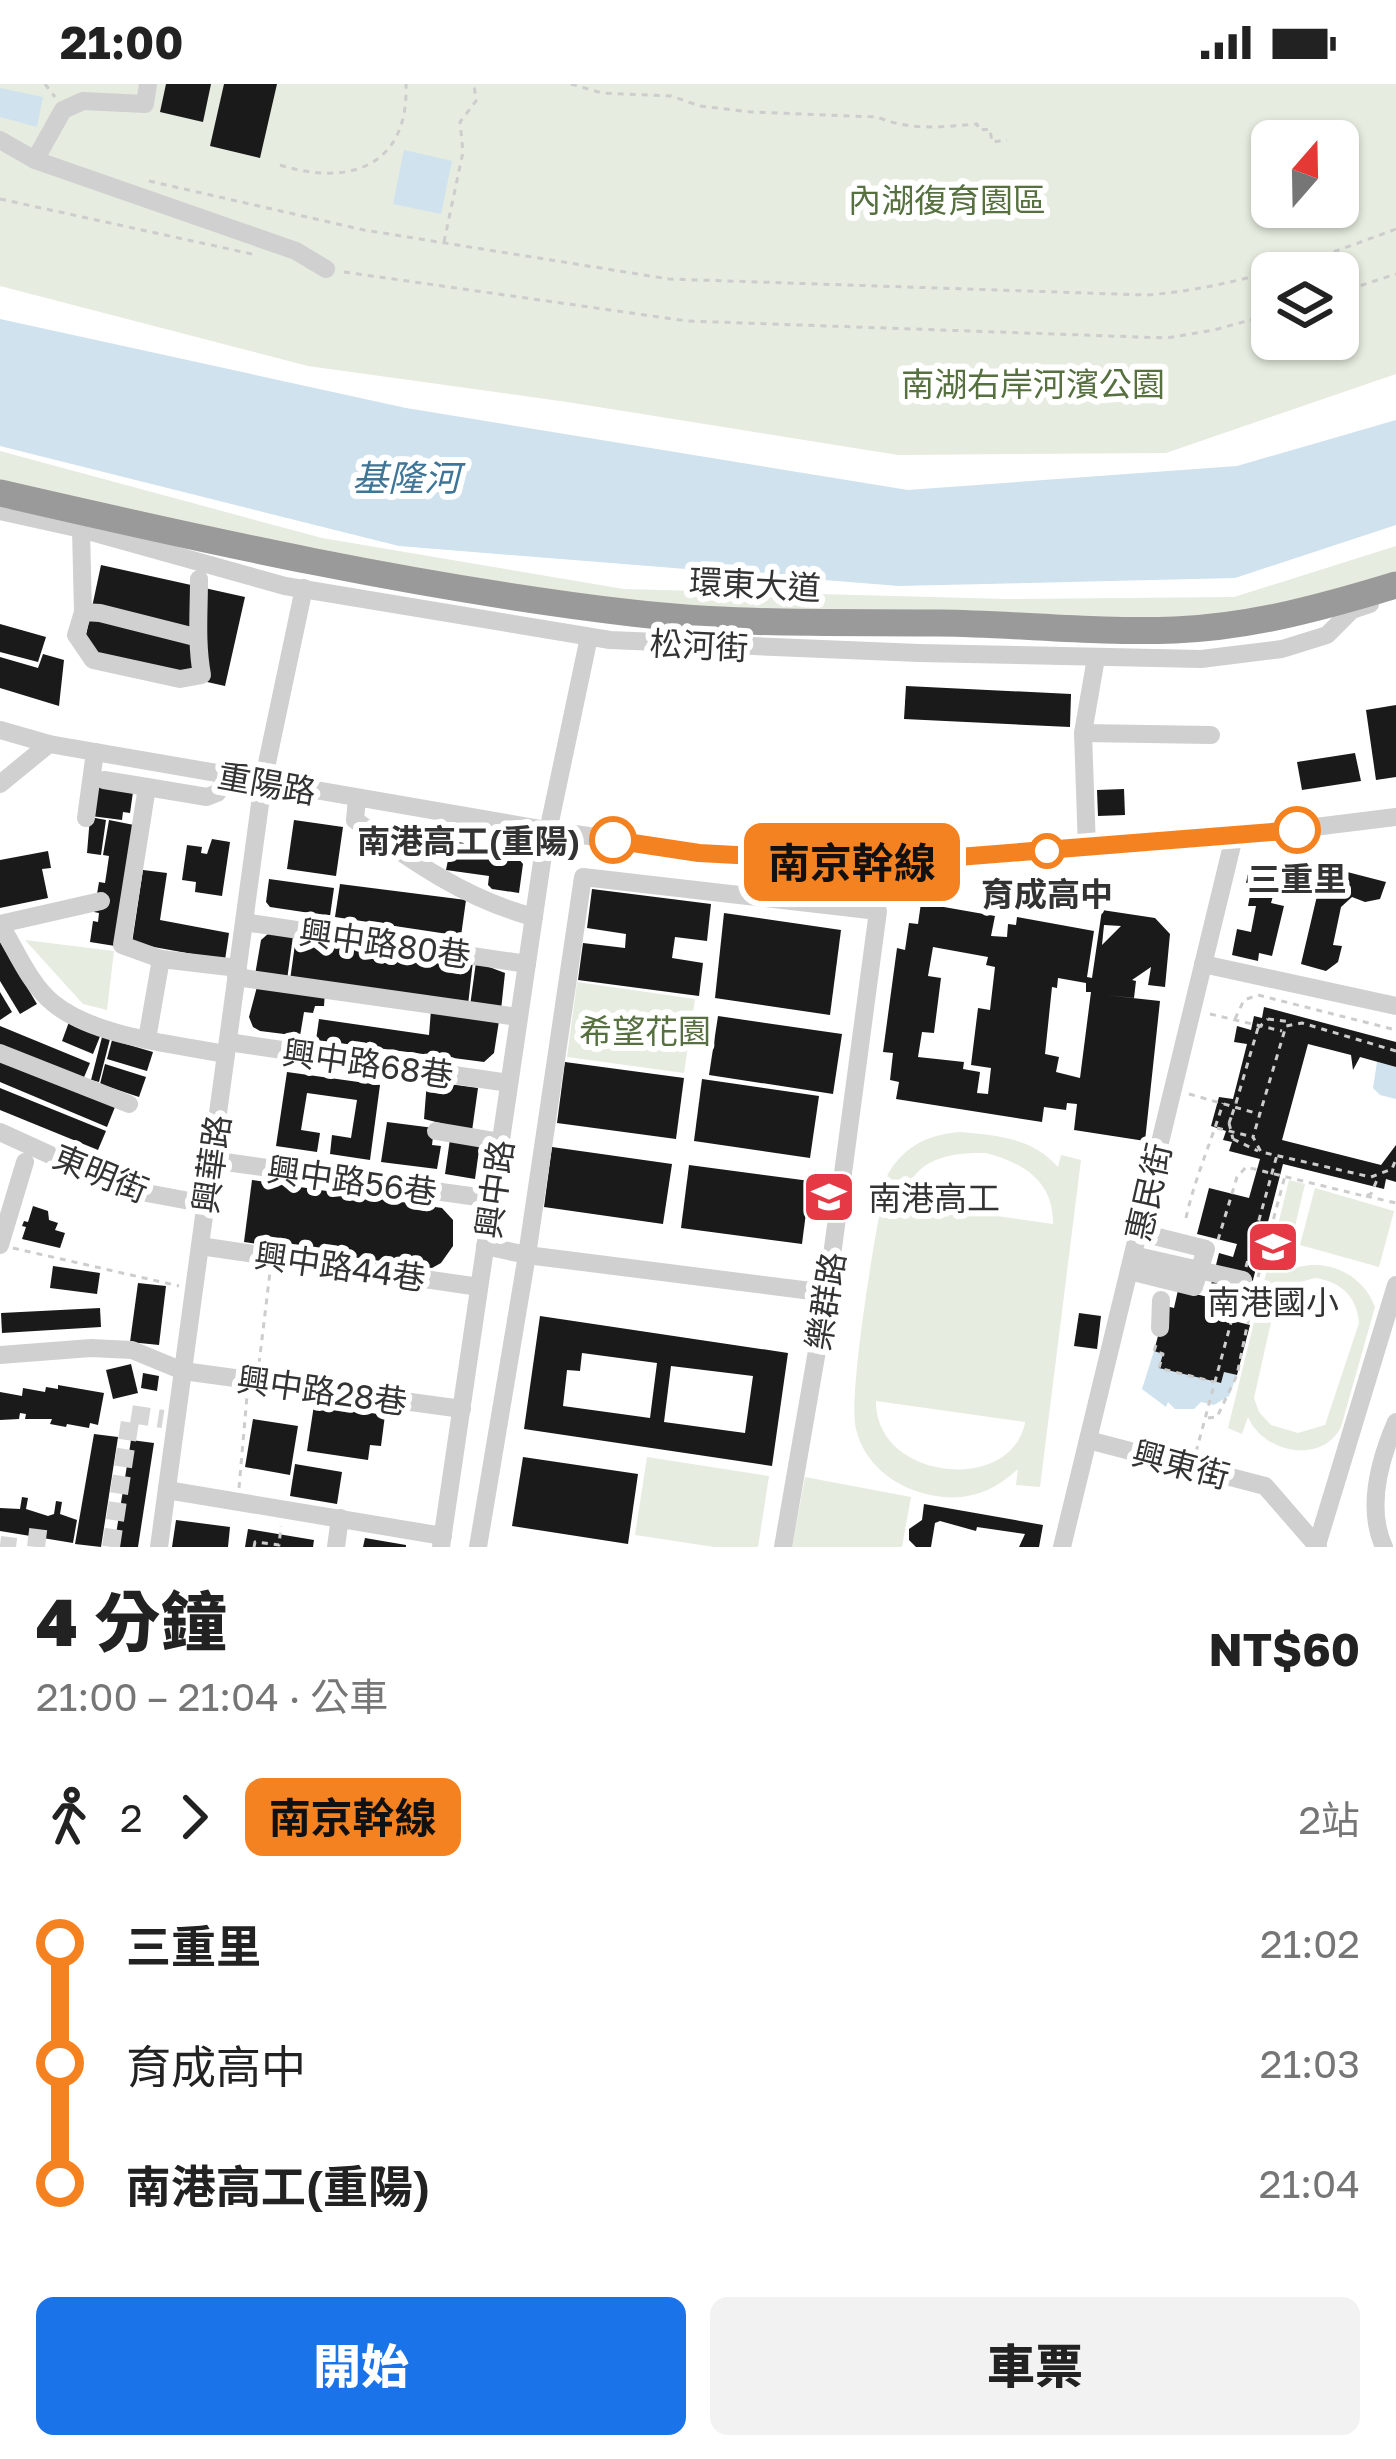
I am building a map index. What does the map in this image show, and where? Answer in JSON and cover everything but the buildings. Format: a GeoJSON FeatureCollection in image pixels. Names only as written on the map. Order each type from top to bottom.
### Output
{"type":"FeatureCollection","features":[{"type":"Feature","properties":{"kind":"highway","name":"環東大道"},"geometry":{"type":"LineString","coordinates":[[0,493],[322,563],[672,616],[817,624],[1176,630],[1235,625],[1328,607],[1396,584]]}},
{"type":"Feature","properties":{"kind":"street"},"geometry":{"type":"LineString","coordinates":[[35,160],[63,110],[83,101],[145,104],[148,84]]}},
{"type":"Feature","properties":{"kind":"street"},"geometry":{"type":"LineString","coordinates":[[0,140],[35,160],[296,251],[326,269]]}},
{"type":"Feature","properties":{"kind":"street","name":"松河街"},"geometry":{"type":"LineString","coordinates":[[0,511],[284,586],[590,637],[702,646],[1201,659],[1282,650],[1327,635],[1352,610],[1396,595]]}},
{"type":"Feature","properties":{"kind":"street"},"geometry":{"type":"LineString","coordinates":[[81,529],[83,612],[76,634],[93,660],[180,679],[202,674],[195,637],[199,578]]}},
{"type":"Feature","properties":{"kind":"street","name":"興華路"},"geometry":{"type":"LineString","coordinates":[[159,1547],[263,782],[304,588]]}},
{"type":"Feature","properties":{"kind":"street"},"geometry":{"type":"LineString","coordinates":[[83,612],[195,637]]}},
{"type":"Feature","properties":{"kind":"street","name":"興中路"},"geometry":{"type":"LineString","coordinates":[[442,1541],[547,830],[590,637]]}},
{"type":"Feature","properties":{"kind":"street"},"geometry":{"type":"LineString","coordinates":[[1087,848],[1083,733],[1096,658]]}},
{"type":"Feature","properties":{"kind":"street","name":"重陽路"},"geometry":{"type":"LineString","coordinates":[[0,730],[50,744],[357,799],[699,853],[883,863],[1234,837],[1396,817]]}},
{"type":"Feature","properties":{"kind":"street"},"geometry":{"type":"LineString","coordinates":[[1083,733],[1211,735]]}},
{"type":"Feature","properties":{"kind":"street"},"geometry":{"type":"LineString","coordinates":[[0,784],[50,744]]}},
{"type":"Feature","properties":{"kind":"street"},"geometry":{"type":"LineString","coordinates":[[86,818],[95,752]]}},
{"type":"Feature","properties":{"kind":"street"},"geometry":{"type":"LineString","coordinates":[[104,780],[207,796],[217,793],[229,776]]}},
{"type":"Feature","properties":{"kind":"street"},"geometry":{"type":"LineString","coordinates":[[147,788],[122,945],[161,959],[237,973],[518,1017]]}},
{"type":"Feature","properties":{"kind":"street"},"geometry":{"type":"LineString","coordinates":[[357,799],[356,820],[414,863],[508,910],[534,917]]}},
{"type":"Feature","properties":{"kind":"street","name":"惠民街"},"geometry":{"type":"LineString","coordinates":[[1062,1547],[1234,837]]}},
{"type":"Feature","properties":{"kind":"street","name":"樂群路"},"geometry":{"type":"LineString","coordinates":[[527,1255],[583,877],[878,911],[827,1293],[783,1547]]}},
{"type":"Feature","properties":{"kind":"street"},"geometry":{"type":"LineString","coordinates":[[0,924],[101,901]]}},
{"type":"Feature","properties":{"kind":"street","name":"興中路80巷"},"geometry":{"type":"LineString","coordinates":[[244,922],[527,964]]}},
{"type":"Feature","properties":{"kind":"street","name":"興中路68巷"},"geometry":{"type":"LineString","coordinates":[[0,924],[50,1001],[103,1027],[147,1039],[509,1083]]}},
{"type":"Feature","properties":{"kind":"street"},"geometry":{"type":"LineString","coordinates":[[147,1039],[161,959]]}},
{"type":"Feature","properties":{"kind":"street"},"geometry":{"type":"LineString","coordinates":[[1203,964],[1396,1006]]}},
{"type":"Feature","properties":{"kind":"street"},"geometry":{"type":"LineString","coordinates":[[0,1053],[129,1103]]}},
{"type":"Feature","properties":{"kind":"street"},"geometry":{"type":"LineString","coordinates":[[436,1131],[501,1142]]}},
{"type":"Feature","properties":{"kind":"street","name":"東明街"},"geometry":{"type":"LineString","coordinates":[[0,1132],[125,1189],[206,1204]]}},
{"type":"Feature","properties":{"kind":"street","name":"興中路56巷"},"geometry":{"type":"LineString","coordinates":[[212,1160],[492,1199]]}},
{"type":"Feature","properties":{"kind":"street"},"geometry":{"type":"LineString","coordinates":[[0,1245],[25,1162]]}},
{"type":"Feature","properties":{"kind":"street"},"geometry":{"type":"LineString","coordinates":[[1131,1263],[1194,1287],[1203,1271],[1206,1250],[1138,1232]]}},
{"type":"Feature","properties":{"kind":"street","name":"興中路44巷"},"geometry":{"type":"LineString","coordinates":[[200,1246],[479,1287]]}},
{"type":"Feature","properties":{"kind":"street"},"geometry":{"type":"LineString","coordinates":[[485,1246],[827,1293]]}},
{"type":"Feature","properties":{"kind":"street"},"geometry":{"type":"LineString","coordinates":[[478,1547],[527,1255]]}},
{"type":"Feature","properties":{"kind":"street"},"geometry":{"type":"LineString","coordinates":[[1131,1263],[1172,1264],[1243,1280]]}},
{"type":"Feature","properties":{"kind":"street"},"geometry":{"type":"LineString","coordinates":[[1317,1546],[1396,1285]]}},
{"type":"Feature","properties":{"kind":"street"},"geometry":{"type":"LineString","coordinates":[[1160,1328],[1161,1300]]}},
{"type":"Feature","properties":{"kind":"street","name":"興中路28巷"},"geometry":{"type":"LineString","coordinates":[[0,1355],[132,1350],[183,1371],[461,1409]]}},
{"type":"Feature","properties":{"kind":"street"},"geometry":{"type":"LineString","coordinates":[[1384,1547],[1375,1529],[1381,1458],[1396,1422]]}},
{"type":"Feature","properties":{"kind":"street","name":"興東街"},"geometry":{"type":"LineString","coordinates":[[1088,1440],[1265,1486],[1317,1546]]}},
{"type":"Feature","properties":{"kind":"street"},"geometry":{"type":"LineString","coordinates":[[167,1490],[340,1518],[442,1541]]}},
{"type":"Feature","properties":{"kind":"street"},"geometry":{"type":"LineString","coordinates":[[336,1547],[340,1518]]}},
{"type":"Feature","properties":{"kind":"path"},"geometry":{"type":"LineString","coordinates":[[280,165],[343,174],[373,162],[400,134],[406,84]]}},
{"type":"Feature","properties":{"kind":"path"},"geometry":{"type":"LineString","coordinates":[[444,244],[464,152],[460,122],[476,101],[474,84]]}},
{"type":"Feature","properties":{"kind":"path"},"geometry":{"type":"LineString","coordinates":[[572,84],[602,93],[671,96],[700,106],[752,112],[877,117],[896,125],[934,128],[977,124],[979,130],[990,129],[992,142],[1007,140]]}},
{"type":"Feature","properties":{"kind":"path"},"geometry":{"type":"LineString","coordinates":[[148,181],[444,244],[669,279],[1146,295],[1191,292],[1396,230]]}},
{"type":"Feature","properties":{"kind":"path"},"geometry":{"type":"LineString","coordinates":[[0,199],[256,255]]}},
{"type":"Feature","properties":{"kind":"path"},"geometry":{"type":"LineString","coordinates":[[326,269],[687,321],[1168,338],[1251,320]]}},
{"type":"Feature","properties":{"kind":"path"},"geometry":{"type":"LineString","coordinates":[[1359,286],[1396,274]]}},
{"type":"Feature","properties":{"kind":"path"},"geometry":{"type":"LineString","coordinates":[[1235,1019],[1244,1000],[1258,994],[1396,1030]]}},
{"type":"Feature","properties":{"kind":"path"},"geometry":{"type":"LineString","coordinates":[[1208,1014],[1283,1031]]}},
{"type":"Feature","properties":{"kind":"path"},"geometry":{"type":"LineString","coordinates":[[1377,1178],[1262,1152],[1233,1139],[1229,1123],[1258,1028],[1268,1019],[1396,1052]]}},
{"type":"Feature","properties":{"kind":"path"},"geometry":{"type":"LineString","coordinates":[[1253,1137],[1283,1031],[1293,1023]]}},
{"type":"Feature","properties":{"kind":"path"},"geometry":{"type":"LineString","coordinates":[[1187,1093],[1259,1114]]}},
{"type":"Feature","properties":{"kind":"path"},"geometry":{"type":"LineString","coordinates":[[1186,1218],[1196,1172],[1223,1103]]}},
{"type":"Feature","properties":{"kind":"path"},"geometry":{"type":"LineString","coordinates":[[1216,1127],[1253,1137],[1262,1152]]}},
{"type":"Feature","properties":{"kind":"path"},"geometry":{"type":"LineString","coordinates":[[1192,1465],[1277,1155]]}},
{"type":"Feature","properties":{"kind":"path"},"geometry":{"type":"LineString","coordinates":[[1364,1196],[1372,1194],[1377,1178],[1392,1169],[1396,1159]]}},
{"type":"Feature","properties":{"kind":"path"},"geometry":{"type":"LineString","coordinates":[[1203,1271],[1240,1171],[1250,1167],[1396,1203]]}},
{"type":"Feature","properties":{"kind":"path"},"geometry":{"type":"LineString","coordinates":[[1205,1416],[1219,1414],[1237,1375],[1285,1175]]}},
{"type":"Feature","properties":{"kind":"path"},"geometry":{"type":"LineString","coordinates":[[0,1245],[194,1290]]}},
{"type":"Feature","properties":{"kind":"path"},"geometry":{"type":"LineString","coordinates":[[238,1501],[248,1385],[256,1386],[272,1257]]}},
{"type":"Feature","properties":{"kind":"path"},"geometry":{"type":"LineString","coordinates":[[1208,1297],[1237,1304]]}},
{"type":"Feature","properties":{"kind":"path"},"geometry":{"type":"LineString","coordinates":[[1160,1328],[1154,1352],[1163,1354],[1159,1368],[1215,1382]]}},
{"type":"Feature","properties":{"kind":"path"},"geometry":{"type":"LineString","coordinates":[[254,1547],[255,1542],[279,1545],[282,1518]]}},
{"type":"Feature","properties":{"kind":"green space"},"geometry":{"type":"Polygon","coordinates":[[[0,84],[1396,84],[1396,374],[1166,453],[898,455],[308,366],[0,286],[0,84]]]}},
{"type":"Feature","properties":{"kind":"green space"},"geometry":{"type":"Polygon","coordinates":[[[0,451],[322,538],[624,589],[1006,599],[1234,597],[1396,546],[1396,581],[1212,620],[664,614],[0,494],[0,451]]]}},
{"type":"Feature","properties":{"kind":"green space"},"geometry":{"type":"Polygon","coordinates":[[[25,940],[114,951],[107,1010],[83,1004],[25,940]]]}},
{"type":"Feature","properties":{"kind":"green space","name":"希望花園"},"geometry":{"type":"Polygon","coordinates":[[[577,982],[695,999],[684,1073],[567,1057],[577,982]]]}},
{"type":"Feature","properties":{"kind":"green space"},"geometry":{"type":"Polygon","coordinates":[[[949,1133],[1013,1140],[1037,1149],[1058,1167],[1061,1155],[1081,1160],[1040,1487],[1016,1485],[1018,1469],[997,1485],[964,1497],[914,1490],[891,1479],[873,1462],[856,1429],[860,1344],[888,1174],[910,1149],[949,1133]],[[986,1153],[933,1161],[914,1176],[904,1203],[1053,1224],[1048,1197],[1034,1176],[986,1153]],[[876,1401],[882,1428],[897,1448],[919,1462],[945,1469],[971,1469],[995,1461],[1014,1446],[1025,1423],[1025,1422],[876,1401]]]}},
{"type":"Feature","properties":{"kind":"green space"},"geometry":{"type":"Polygon","coordinates":[[[1289,1180],[1305,1184],[1284,1273],[1310,1265],[1337,1269],[1360,1283],[1375,1307],[1341,1427],[1321,1447],[1307,1450],[1293,1450],[1266,1439],[1248,1417],[1242,1434],[1228,1428],[1289,1180]],[[1324,1280],[1293,1284],[1276,1300],[1254,1398],[1271,1425],[1298,1433],[1325,1425],[1359,1323],[1351,1298],[1324,1280]]]}},
{"type":"Feature","properties":{"kind":"green space"},"geometry":{"type":"Polygon","coordinates":[[[1315,1188],[1394,1211],[1379,1267],[1300,1245],[1315,1188]]]}},
{"type":"Feature","properties":{"kind":"green space"},"geometry":{"type":"Polygon","coordinates":[[[647,1457],[769,1476],[758,1547],[714,1547],[635,1535],[647,1457]]]}},
{"type":"Feature","properties":{"kind":"green space"},"geometry":{"type":"Polygon","coordinates":[[[805,1477],[911,1497],[902,1547],[792,1547],[805,1477]]]}},
{"type":"Feature","properties":{"kind":"water"},"geometry":{"type":"Polygon","coordinates":[[[0,88],[43,97],[37,127],[0,117],[0,88]]]}},
{"type":"Feature","properties":{"kind":"water"},"geometry":{"type":"Polygon","coordinates":[[[404,150],[452,161],[441,214],[393,204],[404,150]]]}},
{"type":"Feature","properties":{"kind":"water","name":"基隆河"},"geometry":{"type":"Polygon","coordinates":[[[0,319],[406,408],[908,490],[1237,466],[1396,420],[1396,525],[1235,578],[899,586],[399,546],[0,446],[0,319]]]}},
{"type":"Feature","properties":{"kind":"water"},"geometry":{"type":"Polygon","coordinates":[[[1377,1062],[1396,1067],[1396,1099],[1373,1088],[1377,1062]]]}},
{"type":"Feature","properties":{"kind":"water"},"geometry":{"type":"Polygon","coordinates":[[[1154,1351],[1163,1354],[1160,1368],[1220,1383],[1224,1372],[1237,1375],[1229,1396],[1214,1405],[1201,1402],[1194,1409],[1175,1409],[1168,1402],[1166,1407],[1142,1389],[1154,1351]]]}},
{"type":"Feature","properties":{"kind":"tunnel"},"geometry":{"type":"LineString","coordinates":[[111,1547],[131,1414],[163,1419]]}},
{"type":"Feature","properties":{"kind":"tunnel"},"geometry":{"type":"LineString","coordinates":[[36,1547],[39,1523]]}},
{"type":"Feature","properties":{"kind":"tunnel"},"geometry":{"type":"LineString","coordinates":[[0,1545],[16,1547]]}},
{"type":"Feature","properties":{"kind":"bus line","name":"南京幹線"},"geometry":{"type":"LineString","coordinates":[[613,840],[699,853],[883,863],[1297,830]]}},
{"type":"Feature","properties":{"kind":"place","name":"三重里"},"geometry":{"type":"Point","coordinates":[1297,830]}},
{"type":"Feature","properties":{"kind":"place","name":"南港高工(重陽)"},"geometry":{"type":"Point","coordinates":[613,840]}},
{"type":"Feature","properties":{"kind":"place","name":"育成高中"},"geometry":{"type":"Point","coordinates":[1047,851]}},
{"type":"Feature","properties":{"kind":"place","name":"南港高工"},"geometry":{"type":"Point","coordinates":[829,1197]}},
{"type":"Feature","properties":{"kind":"place","name":"南港國小"},"geometry":{"type":"Point","coordinates":[1273,1247]}},
{"type":"Feature","properties":{"kind":"park label","name":"內湖復育園區"},"geometry":{"type":"Point","coordinates":[947,199]}},
{"type":"Feature","properties":{"kind":"park label","name":"南湖右岸河濱公園"},"geometry":{"type":"Point","coordinates":[1033,383]}}]}
